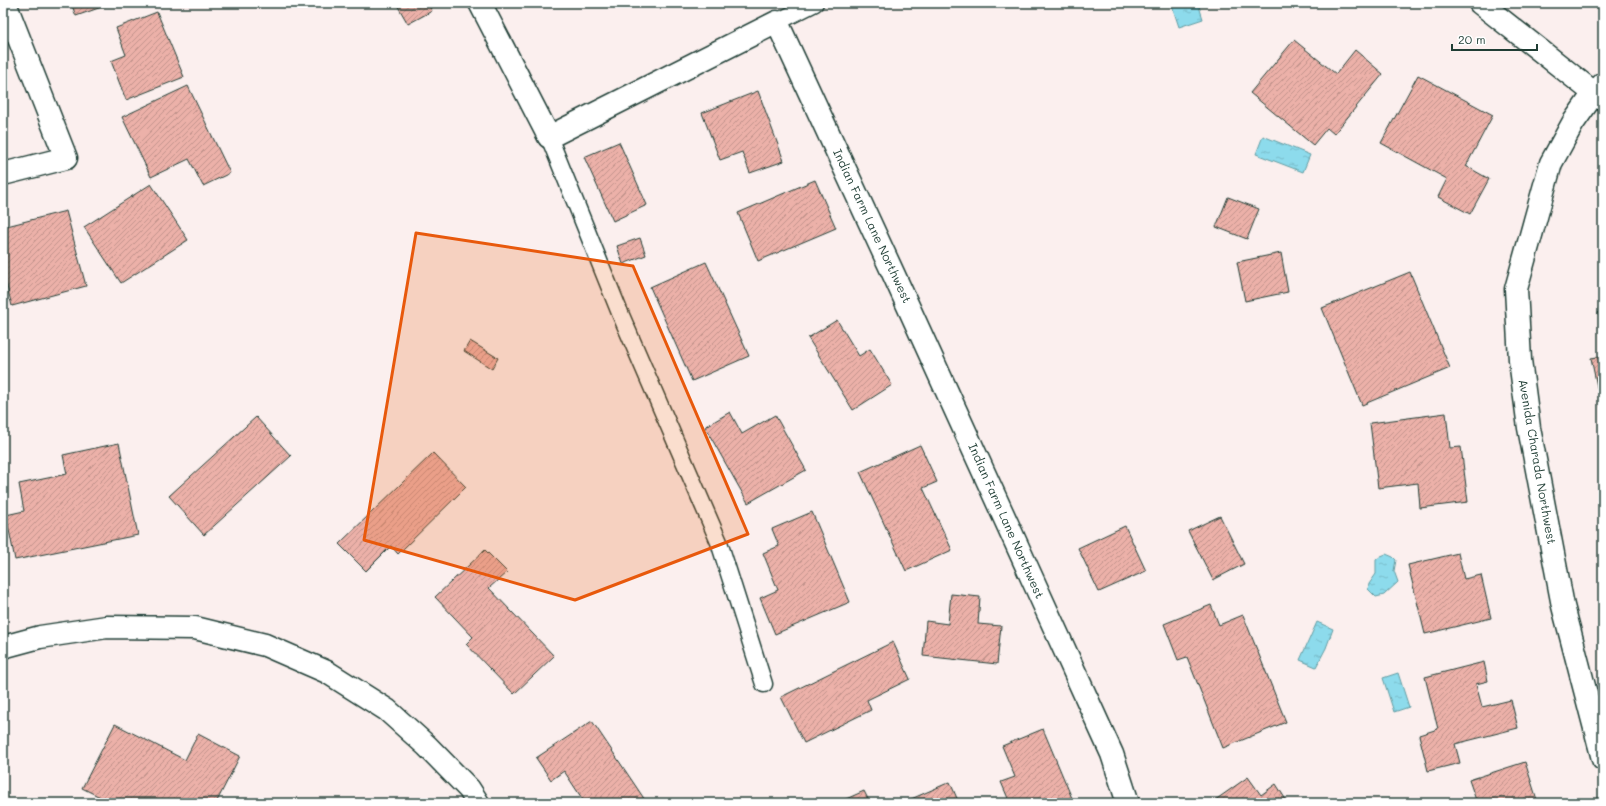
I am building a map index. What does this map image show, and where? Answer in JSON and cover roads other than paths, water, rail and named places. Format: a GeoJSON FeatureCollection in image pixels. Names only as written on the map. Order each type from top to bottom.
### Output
{"type":"FeatureCollection","features":[{"type":"Feature","properties":{"kind":"street"},"geometry":{"type":"LineString","coordinates":[[3,174],[66,158],[5,3]]}},
{"type":"Feature","properties":{"kind":"street"},"geometry":{"type":"LineString","coordinates":[[480,3],[549,137],[777,22]]}},
{"type":"Feature","properties":{"kind":"street"},"geometry":{"type":"LineString","coordinates":[[1480,3],[1598,88]]}},
{"type":"Feature","properties":{"kind":"street","name":"Indian Farm Lane Northwest"},"geometry":{"type":"LineString","coordinates":[[777,22],[897,280],[1112,754],[1128,803]]}},
{"type":"Feature","properties":{"kind":"street","name":"Avenida Charada Northwest"},"geometry":{"type":"LineString","coordinates":[[1598,88],[1573,123],[1551,163],[1516,289],[1520,360],[1528,428],[1563,606],[1603,759]]}},
{"type":"Feature","properties":{"kind":"street"},"geometry":{"type":"LineString","coordinates":[[3,647],[40,637],[107,627],[195,628],[265,645],[327,672],[387,710],[432,751],[469,789],[478,803]]}},
{"type":"Feature","properties":{"kind":"lane"},"geometry":{"type":"LineString","coordinates":[[777,22],[815,3]]}},
{"type":"Feature","properties":{"kind":"lane"},"geometry":{"type":"LineString","coordinates":[[549,137],[620,313],[719,542],[764,684]]}},
{"type":"Feature","properties":{"kind":"water"},"geometry":{"type":"Polygon","coordinates":[[[1171,3],[1198,3],[1203,19],[1179,27],[1171,3]]]}},
{"type":"Feature","properties":{"kind":"water"},"geometry":{"type":"Polygon","coordinates":[[[1263,136],[1310,155],[1303,172],[1256,154],[1263,136]]]}},
{"type":"Feature","properties":{"kind":"water"},"geometry":{"type":"Polygon","coordinates":[[[1386,554],[1396,560],[1394,571],[1398,582],[1384,595],[1376,597],[1368,589],[1369,584],[1376,574],[1376,560],[1386,554]]]}},
{"type":"Feature","properties":{"kind":"water"},"geometry":{"type":"Polygon","coordinates":[[[1317,622],[1333,629],[1326,648],[1316,667],[1300,660],[1317,622]]]}},
{"type":"Feature","properties":{"kind":"water"},"geometry":{"type":"Polygon","coordinates":[[[1398,673],[1409,707],[1394,712],[1383,678],[1398,673]]]}}]}
